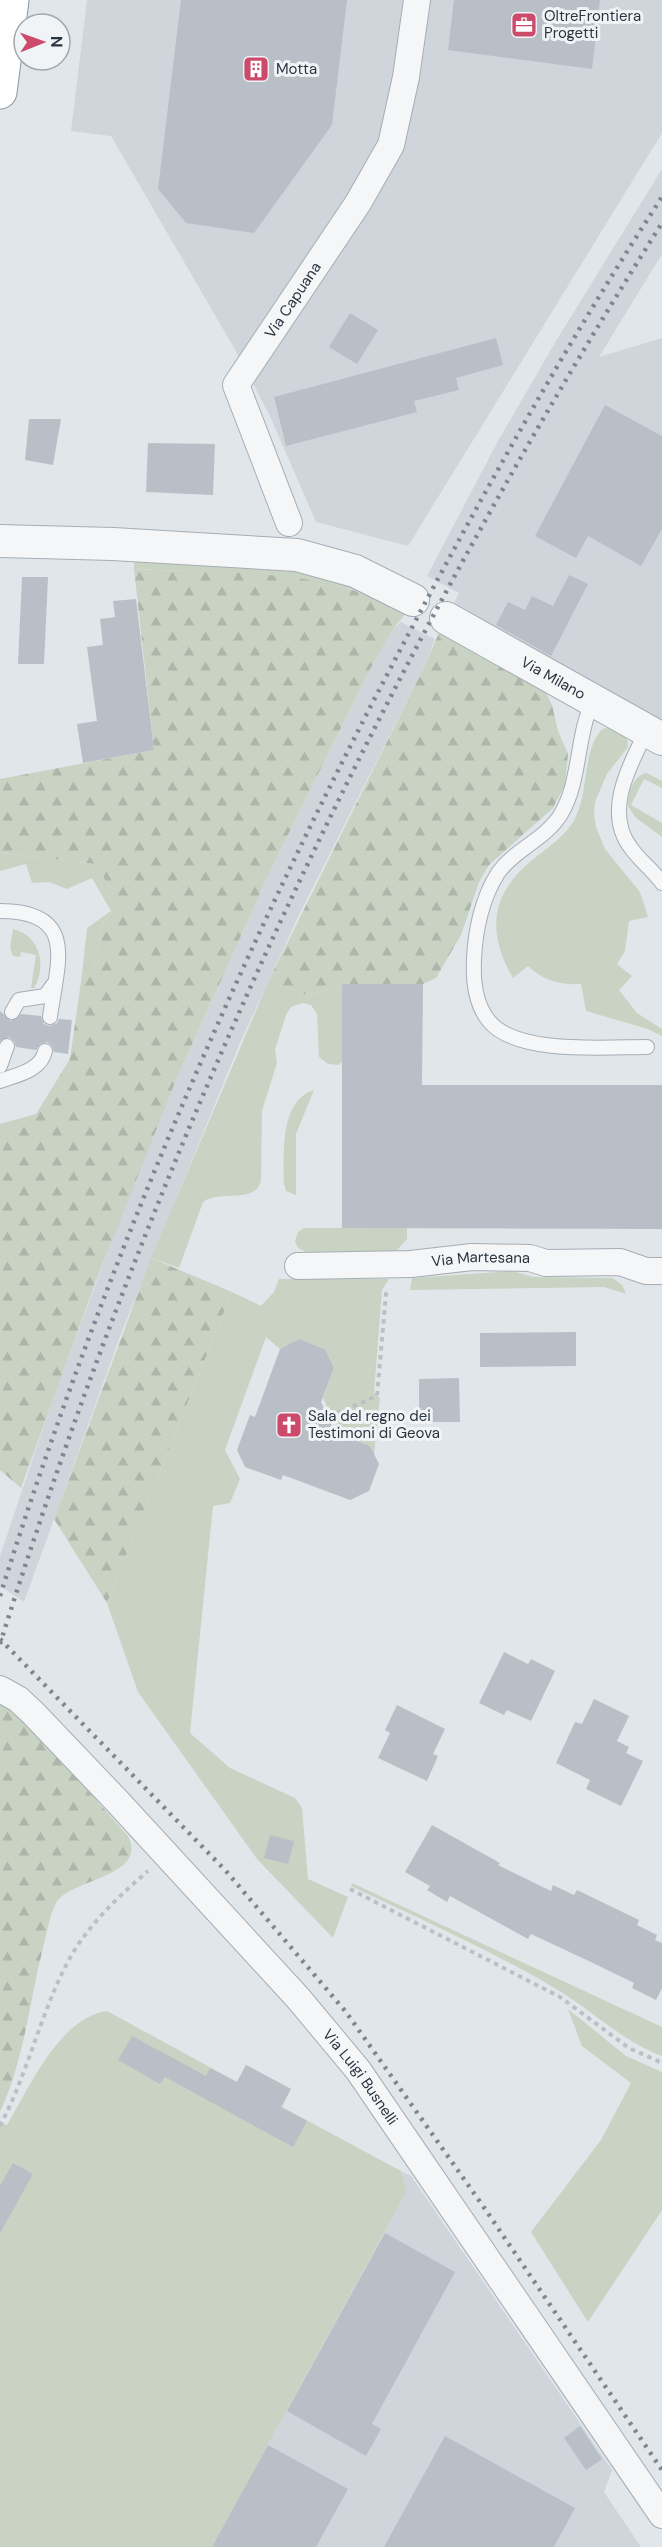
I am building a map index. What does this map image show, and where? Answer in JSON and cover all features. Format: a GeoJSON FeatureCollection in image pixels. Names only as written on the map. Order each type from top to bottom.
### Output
{"type":"FeatureCollection","features":[{"type":"Feature","properties":{"kind":"highway"},"geometry":{"type":"LineString","coordinates":[[0,92],[12,0]]}},
{"type":"Feature","properties":{"kind":"street","name":"Via Capuana"},"geometry":{"type":"LineString","coordinates":[[290,523],[236,385],[358,203],[391,145],[406,77],[417,0]]}},
{"type":"Feature","properties":{"kind":"street"},"geometry":{"type":"LineString","coordinates":[[0,541],[113,544],[297,555],[355,571],[413,600]]}},
{"type":"Feature","properties":{"kind":"street","name":"Via Milano"},"geometry":{"type":"LineString","coordinates":[[446,618],[654,734]]}},
{"type":"Feature","properties":{"kind":"street","name":"Via Martesana"},"geometry":{"type":"LineString","coordinates":[[298,1266],[397,1264],[472,1257],[530,1258],[546,1263],[620,1262],[646,1271],[662,1271]]}},
{"type":"Feature","properties":{"kind":"street","name":"Via Luigi Busnelli"},"geometry":{"type":"LineString","coordinates":[[0,1689],[18,1699],[33,1713],[167,1855],[298,1998],[358,2070],[662,2515]]}},
{"type":"Feature","properties":{"kind":"lane"},"geometry":{"type":"LineString","coordinates":[[593,701],[580,736],[574,777],[562,812],[552,827],[511,859],[498,873],[486,898],[476,936],[474,978],[479,1002],[489,1022],[524,1041],[569,1047],[647,1047]]}},
{"type":"Feature","properties":{"kind":"lane"},"geometry":{"type":"LineString","coordinates":[[654,734],[621,790],[620,823],[630,848],[662,883]]}},
{"type":"Feature","properties":{"kind":"lane"},"geometry":{"type":"LineString","coordinates":[[0,911],[36,917],[52,928],[58,943],[50,1017]]}},
{"type":"Feature","properties":{"kind":"lane"},"geometry":{"type":"LineString","coordinates":[[12,1012],[20,1000],[45,996],[56,975]]}},
{"type":"Feature","properties":{"kind":"lane"},"geometry":{"type":"LineString","coordinates":[[0,1066],[7,1046]]}},
{"type":"Feature","properties":{"kind":"lane"},"geometry":{"type":"LineString","coordinates":[[0,1082],[33,1068],[41,1061],[45,1051]]}},
{"type":"Feature","properties":{"kind":"path"},"geometry":{"type":"LineString","coordinates":[[328,1417],[377,1396],[386,1294],[395,1285],[397,1264]]}},
{"type":"Feature","properties":{"kind":"path"},"geometry":{"type":"LineString","coordinates":[[0,2126],[17,2092],[49,2004],[73,1954],[102,1915],[167,1855]]}},
{"type":"Feature","properties":{"kind":"path"},"geometry":{"type":"LineString","coordinates":[[350,1889],[560,1997],[629,2048],[662,2063]]}},
{"type":"Feature","properties":{"kind":"shaded area"},"geometry":{"type":"Polygon","coordinates":[[[87,0],[662,0],[662,133],[408,546],[316,522],[270,416],[234,348],[111,136],[71,131],[87,0]]]}},
{"type":"Feature","properties":{"kind":"shaded area"},"geometry":{"type":"Polygon","coordinates":[[[662,169],[662,254],[599,357],[662,338],[662,727],[451,609],[459,593],[427,576],[498,441],[556,341],[662,169]]]}},
{"type":"Feature","properties":{"kind":"shaded area"},"geometry":{"type":"Polygon","coordinates":[[[401,622],[435,639],[424,667],[298,917],[240,1043],[122,1331],[24,1602],[0,1586],[0,1556],[55,1393],[133,1184],[176,1080],[272,867],[369,671],[394,628],[401,622]]]}},
{"type":"Feature","properties":{"kind":"shaded area"},"geometry":{"type":"Polygon","coordinates":[[[401,2171],[411,2176],[612,2470],[604,2492],[641,2547],[212,2547],[407,2191],[401,2171]]]}},
{"type":"Feature","properties":{"kind":"green space"},"geometry":{"type":"Polygon","coordinates":[[[141,555],[303,565],[380,598],[350,589],[289,578],[134,569],[134,563],[141,555]]]}},
{"type":"Feature","properties":{"kind":"green space"},"geometry":{"type":"Polygon","coordinates":[[[134,569],[274,575],[308,580],[342,587],[375,598],[406,613],[394,628],[369,671],[272,867],[176,1080],[94,1286],[21,1488],[0,1470],[0,1124],[36,1114],[70,1059],[82,974],[93,972],[103,923],[119,904],[96,864],[0,853],[0,779],[154,750],[134,569]]]}},
{"type":"Feature","properties":{"kind":"green space"},"geometry":{"type":"Polygon","coordinates":[[[442,626],[535,681],[546,693],[568,754],[565,785],[553,808],[489,865],[479,882],[461,935],[436,978],[423,984],[342,984],[319,993],[304,994],[269,980],[424,667],[442,626]]]}},
{"type":"Feature","properties":{"kind":"green space"},"geometry":{"type":"Polygon","coordinates":[[[610,727],[627,739],[628,747],[607,774],[595,802],[596,827],[605,849],[640,892],[648,917],[629,921],[625,951],[617,964],[632,976],[619,990],[637,1013],[662,1029],[662,1036],[648,1029],[586,1011],[581,984],[553,981],[528,966],[513,978],[499,946],[496,930],[500,901],[507,887],[517,874],[568,830],[576,816],[583,795],[591,749],[602,729],[610,727]]]}},
{"type":"Feature","properties":{"kind":"green space"},"geometry":{"type":"Polygon","coordinates":[[[647,773],[662,781],[662,788],[644,779],[631,805],[662,823],[662,837],[636,818],[628,806],[632,785],[638,777],[647,773]]]}},
{"type":"Feature","properties":{"kind":"green space"},"geometry":{"type":"Polygon","coordinates":[[[0,853],[96,864],[119,904],[103,923],[93,972],[82,974],[87,928],[111,911],[92,878],[67,889],[49,882],[32,883],[26,864],[0,871],[0,853]]]}},
{"type":"Feature","properties":{"kind":"green space"},"geometry":{"type":"Polygon","coordinates":[[[13,929],[30,938],[38,953],[40,970],[34,988],[31,988],[36,955],[21,952],[20,957],[13,956],[10,948],[13,929]]]}},
{"type":"Feature","properties":{"kind":"green space"},"geometry":{"type":"Polygon","coordinates":[[[269,980],[304,994],[319,993],[342,984],[342,1062],[338,1065],[328,1064],[319,1057],[317,1014],[311,1005],[303,1003],[291,1007],[286,1015],[275,1050],[277,1063],[262,1111],[261,1181],[252,1193],[210,1198],[203,1202],[179,1268],[151,1258],[269,980]]]}},
{"type":"Feature","properties":{"kind":"green space"},"geometry":{"type":"Polygon","coordinates":[[[314,1090],[296,1134],[296,1195],[286,1191],[284,1184],[286,1130],[295,1105],[303,1096],[314,1090]]]}},
{"type":"Feature","properties":{"kind":"green space"},"geometry":{"type":"Polygon","coordinates":[[[304,1228],[407,1228],[407,1239],[396,1251],[306,1252],[298,1248],[295,1241],[298,1232],[304,1228]]]}},
{"type":"Feature","properties":{"kind":"green space"},"geometry":{"type":"Polygon","coordinates":[[[151,1258],[232,1292],[107,1603],[54,1519],[151,1258]]]}},
{"type":"Feature","properties":{"kind":"green space"},"geometry":{"type":"Polygon","coordinates":[[[512,1271],[533,1277],[612,1278],[622,1285],[626,1294],[604,1287],[410,1290],[412,1278],[512,1271]]]}},
{"type":"Feature","properties":{"kind":"green space"},"geometry":{"type":"Polygon","coordinates":[[[279,1279],[389,1279],[382,1290],[374,1393],[380,1398],[374,1455],[370,1446],[341,1435],[323,1398],[334,1368],[325,1349],[299,1339],[280,1349],[266,1337],[225,1450],[240,1479],[230,1503],[213,1506],[190,1733],[230,1768],[295,1798],[302,1808],[308,1879],[348,1897],[333,1938],[257,1859],[138,1692],[107,1603],[232,1292],[261,1306],[274,1292],[279,1279]]]}},
{"type":"Feature","properties":{"kind":"green space"},"geometry":{"type":"Polygon","coordinates":[[[0,1697],[21,1715],[128,1836],[131,1850],[127,1860],[118,1869],[76,1888],[56,1903],[48,1925],[15,2073],[0,2112],[0,1697]]]}},
{"type":"Feature","properties":{"kind":"green space"},"geometry":{"type":"Polygon","coordinates":[[[352,1883],[662,2027],[662,2056],[635,2043],[574,2000],[536,1977],[351,1886],[352,1883]]]}},
{"type":"Feature","properties":{"kind":"green space"},"geometry":{"type":"Polygon","coordinates":[[[568,2009],[626,2056],[662,2072],[662,2210],[588,2322],[531,2232],[601,2140],[631,2083],[582,2046],[568,2009]]]}},
{"type":"Feature","properties":{"kind":"green space"},"geometry":{"type":"Polygon","coordinates":[[[107,2011],[237,2082],[246,2065],[291,2089],[282,2107],[401,2171],[407,2191],[212,2547],[0,2547],[0,2122],[7,2125],[36,2074],[61,2040],[75,2026],[90,2016],[107,2011]]]}},
{"type":"Feature","properties":{"kind":"building","name":"Motta"},"geometry":{"type":"Polygon","coordinates":[[[181,0],[347,0],[332,125],[254,233],[186,223],[158,189],[181,0]]]}},
{"type":"Feature","properties":{"kind":"building","name":"OltreFrontiera Progetti"},"geometry":{"type":"Polygon","coordinates":[[[454,0],[600,0],[592,69],[448,50],[454,0]]]}},
{"type":"Feature","properties":{"kind":"building"},"geometry":{"type":"Polygon","coordinates":[[[350,313],[378,330],[357,364],[329,347],[350,313]]]}},
{"type":"Feature","properties":{"kind":"building"},"geometry":{"type":"Polygon","coordinates":[[[496,338],[503,365],[456,378],[459,390],[414,401],[417,412],[286,446],[274,397],[496,338]]]}},
{"type":"Feature","properties":{"kind":"building"},"geometry":{"type":"Polygon","coordinates":[[[605,405],[662,436],[662,529],[641,566],[588,536],[576,558],[535,536],[605,405]]]}},
{"type":"Feature","properties":{"kind":"building"},"geometry":{"type":"Polygon","coordinates":[[[29,419],[61,419],[53,465],[25,460],[29,419]]]}},
{"type":"Feature","properties":{"kind":"building"},"geometry":{"type":"Polygon","coordinates":[[[148,443],[215,444],[213,495],[146,492],[148,443]]]}},
{"type":"Feature","properties":{"kind":"building"},"geometry":{"type":"Polygon","coordinates":[[[569,575],[588,584],[551,656],[496,625],[508,602],[525,610],[532,596],[553,606],[569,575]]]}},
{"type":"Feature","properties":{"kind":"building"},"geometry":{"type":"Polygon","coordinates":[[[22,577],[48,577],[44,664],[18,664],[22,577]]]}},
{"type":"Feature","properties":{"kind":"building"},"geometry":{"type":"Polygon","coordinates":[[[136,599],[154,750],[83,763],[77,724],[97,721],[87,647],[103,645],[100,619],[115,617],[113,601],[136,599]]]}},
{"type":"Feature","properties":{"kind":"building"},"geometry":{"type":"Polygon","coordinates":[[[342,984],[423,984],[422,1085],[662,1085],[662,1229],[342,1228],[342,984]]]}},
{"type":"Feature","properties":{"kind":"building"},"geometry":{"type":"Polygon","coordinates":[[[0,1011],[11,1021],[21,1014],[41,1016],[44,1024],[49,1026],[57,1023],[59,1019],[72,1020],[68,1054],[54,1052],[52,1046],[47,1042],[40,1044],[36,1050],[16,1047],[14,1041],[9,1037],[0,1041],[0,1011]]]}},
{"type":"Feature","properties":{"kind":"building"},"geometry":{"type":"Polygon","coordinates":[[[576,1332],[576,1366],[480,1367],[480,1333],[576,1332]]]}},
{"type":"Feature","properties":{"kind":"building","name":"Sala del regno dei Testimoni di Geova"},"geometry":{"type":"Polygon","coordinates":[[[299,1339],[325,1349],[334,1368],[321,1402],[335,1433],[370,1446],[379,1464],[369,1491],[350,1500],[283,1475],[281,1480],[245,1467],[237,1450],[250,1415],[255,1417],[280,1349],[299,1339]]]}},
{"type":"Feature","properties":{"kind":"building"},"geometry":{"type":"Polygon","coordinates":[[[459,1378],[460,1422],[419,1422],[419,1379],[459,1378]]]}},
{"type":"Feature","properties":{"kind":"building"},"geometry":{"type":"Polygon","coordinates":[[[504,1652],[528,1664],[531,1659],[555,1671],[531,1721],[507,1710],[504,1715],[479,1703],[504,1652]]]}},
{"type":"Feature","properties":{"kind":"building"},"geometry":{"type":"Polygon","coordinates":[[[594,1699],[629,1716],[617,1741],[629,1747],[626,1753],[643,1761],[621,1806],[586,1789],[590,1780],[556,1763],[575,1722],[582,1724],[594,1699]]]}},
{"type":"Feature","properties":{"kind":"building"},"geometry":{"type":"Polygon","coordinates":[[[397,1705],[445,1729],[433,1754],[438,1756],[427,1781],[378,1758],[390,1733],[385,1730],[397,1705]]]}},
{"type":"Feature","properties":{"kind":"building"},"geometry":{"type":"Polygon","coordinates":[[[432,1825],[500,1863],[498,1865],[551,1891],[553,1885],[574,1895],[577,1890],[639,1920],[637,1925],[657,1935],[655,1940],[662,1943],[662,1988],[656,2000],[632,1988],[634,1983],[593,1963],[531,1934],[528,1939],[450,1896],[447,1902],[427,1890],[430,1886],[405,1872],[432,1825]]]}},
{"type":"Feature","properties":{"kind":"building"},"geometry":{"type":"Polygon","coordinates":[[[270,1835],[294,1841],[288,1864],[264,1858],[270,1835]]]}},
{"type":"Feature","properties":{"kind":"building"},"geometry":{"type":"Polygon","coordinates":[[[132,2036],[206,2076],[210,2068],[237,2082],[246,2065],[291,2089],[281,2107],[307,2121],[293,2147],[165,2077],[160,2084],[118,2060],[132,2036]]]}},
{"type":"Feature","properties":{"kind":"building"},"geometry":{"type":"Polygon","coordinates":[[[13,2163],[33,2174],[0,2233],[0,2186],[13,2163]]]}},
{"type":"Feature","properties":{"kind":"building"},"geometry":{"type":"Polygon","coordinates":[[[385,2233],[455,2272],[372,2424],[381,2429],[366,2456],[287,2411],[385,2233]]]}},
{"type":"Feature","properties":{"kind":"building"},"geometry":{"type":"Polygon","coordinates":[[[580,2426],[602,2459],[586,2470],[564,2438],[580,2426]]]}},
{"type":"Feature","properties":{"kind":"building"},"geometry":{"type":"Polygon","coordinates":[[[445,2436],[575,2508],[554,2547],[384,2547],[445,2436]]]}},
{"type":"Feature","properties":{"kind":"building"},"geometry":{"type":"Polygon","coordinates":[[[268,2445],[348,2489],[316,2547],[212,2547],[268,2445]]]}},
{"type":"Feature","properties":{"kind":"railway"},"geometry":{"type":"LineString","coordinates":[[0,1596],[41,1472],[132,1227],[182,1106],[290,868],[408,635],[468,524],[562,358],[662,197]]}},
{"type":"Feature","properties":{"kind":"railway"},"geometry":{"type":"LineString","coordinates":[[0,1644],[62,1458],[130,1273],[205,1091],[285,912],[371,735],[463,562],[560,391],[662,223]]}},
{"type":"Feature","properties":{"kind":"railway"},"geometry":{"type":"LineString","coordinates":[[0,1639],[226,1871],[346,2012],[483,2206],[662,2470]]}},
{"type":"Feature","properties":{"kind":"place","name":"OltreFrontiera Progetti"},"geometry":{"type":"Point","coordinates":[524,25]}},
{"type":"Feature","properties":{"kind":"place","name":"Motta"},"geometry":{"type":"Point","coordinates":[256,69]}},
{"type":"Feature","properties":{"kind":"place","name":"Sala del regno dei Testimoni di Geova"},"geometry":{"type":"Point","coordinates":[289,1425]}}]}
